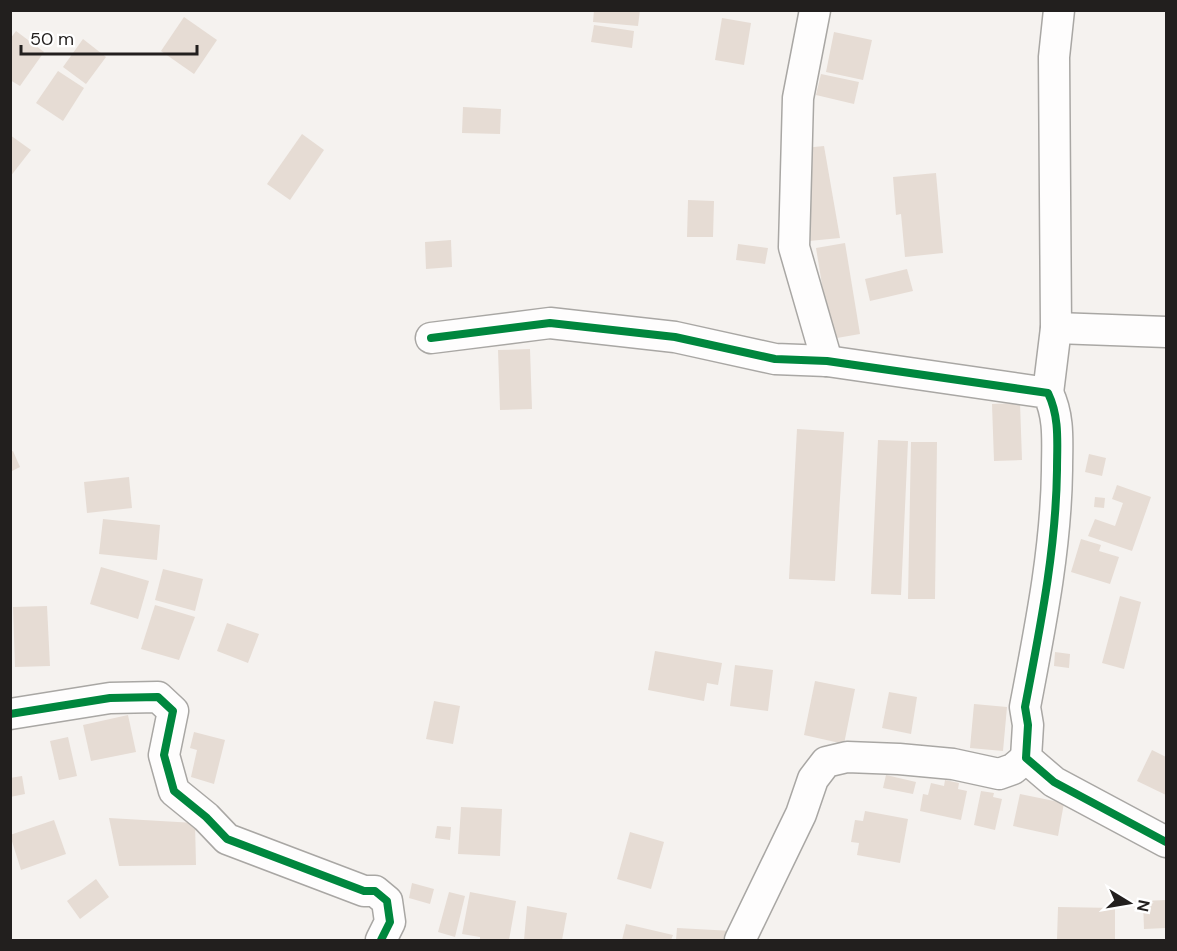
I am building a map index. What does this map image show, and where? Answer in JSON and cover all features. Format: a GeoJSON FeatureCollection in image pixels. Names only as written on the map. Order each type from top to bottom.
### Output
{"type":"FeatureCollection","features":[{"type":"Feature","properties":{"kind":"street"},"geometry":{"type":"LineString","coordinates":[[815,10],[798,98],[794,247],[827,361]]}},
{"type":"Feature","properties":{"kind":"street"},"geometry":{"type":"LineString","coordinates":[[740,940],[801,814],[813,779],[826,762],[847,757],[898,759],[953,764],[999,774],[1013,769],[1026,758],[1028,725],[1025,707],[1046,597],[1057,498],[1058,425],[1055,409],[1048,393],[1056,328],[1054,57],[1059,10]]}},
{"type":"Feature","properties":{"kind":"street"},"geometry":{"type":"LineString","coordinates":[[431,338],[550,323],[675,337],[775,359],[827,361],[1048,393]]}},
{"type":"Feature","properties":{"kind":"street"},"geometry":{"type":"LineString","coordinates":[[1056,328],[1167,332]]}},
{"type":"Feature","properties":{"kind":"street"},"geometry":{"type":"LineString","coordinates":[[10,714],[110,698],[158,697],[173,711],[164,755],[174,791],[206,817],[227,839],[364,891],[375,891],[387,901],[391,936]]}},
{"type":"Feature","properties":{"kind":"street"},"geometry":{"type":"LineString","coordinates":[[1026,758],[1054,782],[1167,842]]}},
{"type":"Feature","properties":{"kind":"building"},"geometry":{"type":"Polygon","coordinates":[[[594,10],[640,10],[638,26],[593,22],[594,10]]]}},
{"type":"Feature","properties":{"kind":"building"},"geometry":{"type":"Polygon","coordinates":[[[184,17],[217,40],[194,74],[161,51],[184,17]]]}},
{"type":"Feature","properties":{"kind":"building"},"geometry":{"type":"Polygon","coordinates":[[[722,18],[751,23],[744,65],[715,60],[722,18]]]}},
{"type":"Feature","properties":{"kind":"building"},"geometry":{"type":"Polygon","coordinates":[[[594,25],[634,31],[632,48],[591,42],[594,25]]]}},
{"type":"Feature","properties":{"kind":"building"},"geometry":{"type":"Polygon","coordinates":[[[16,31],[44,52],[20,86],[10,80],[10,39],[16,31]]]}},
{"type":"Feature","properties":{"kind":"building"},"geometry":{"type":"Polygon","coordinates":[[[834,32],[872,40],[863,80],[826,72],[834,32]]]}},
{"type":"Feature","properties":{"kind":"building"},"geometry":{"type":"Polygon","coordinates":[[[83,39],[106,57],[86,84],[63,67],[83,39]]]}},
{"type":"Feature","properties":{"kind":"building"},"geometry":{"type":"Polygon","coordinates":[[[58,71],[84,88],[63,121],[36,103],[58,71]]]}},
{"type":"Feature","properties":{"kind":"building"},"geometry":{"type":"Polygon","coordinates":[[[821,74],[859,82],[854,104],[816,95],[821,74]]]}},
{"type":"Feature","properties":{"kind":"building"},"geometry":{"type":"Polygon","coordinates":[[[463,107],[501,109],[500,134],[462,133],[463,107]]]}},
{"type":"Feature","properties":{"kind":"building"},"geometry":{"type":"Polygon","coordinates":[[[302,134],[324,150],[290,200],[267,184],[302,134]]]}},
{"type":"Feature","properties":{"kind":"building"},"geometry":{"type":"Polygon","coordinates":[[[10,135],[31,150],[10,177],[10,135]]]}},
{"type":"Feature","properties":{"kind":"building"},"geometry":{"type":"Polygon","coordinates":[[[824,146],[840,238],[809,241],[804,148],[824,146]]]}},
{"type":"Feature","properties":{"kind":"building"},"geometry":{"type":"Polygon","coordinates":[[[936,173],[943,253],[905,257],[901,214],[896,215],[893,177],[936,173]]]}},
{"type":"Feature","properties":{"kind":"building"},"geometry":{"type":"Polygon","coordinates":[[[688,200],[714,201],[713,237],[687,237],[688,200]]]}},
{"type":"Feature","properties":{"kind":"building"},"geometry":{"type":"Polygon","coordinates":[[[451,240],[452,267],[426,269],[425,242],[451,240]]]}},
{"type":"Feature","properties":{"kind":"building"},"geometry":{"type":"Polygon","coordinates":[[[845,243],[860,334],[831,339],[816,248],[845,243]]]}},
{"type":"Feature","properties":{"kind":"building"},"geometry":{"type":"Polygon","coordinates":[[[738,244],[768,248],[765,264],[736,260],[738,244]]]}},
{"type":"Feature","properties":{"kind":"building"},"geometry":{"type":"Polygon","coordinates":[[[907,269],[913,291],[870,301],[865,279],[907,269]]]}},
{"type":"Feature","properties":{"kind":"building"},"geometry":{"type":"Polygon","coordinates":[[[530,349],[532,409],[500,410],[498,350],[530,349]]]}},
{"type":"Feature","properties":{"kind":"building"},"geometry":{"type":"Polygon","coordinates":[[[1020,403],[1022,460],[994,461],[992,404],[1020,403]]]}},
{"type":"Feature","properties":{"kind":"building"},"geometry":{"type":"Polygon","coordinates":[[[797,429],[844,432],[835,581],[789,579],[797,429]]]}},
{"type":"Feature","properties":{"kind":"building"},"geometry":{"type":"Polygon","coordinates":[[[878,440],[908,441],[901,595],[871,594],[878,440]]]}},
{"type":"Feature","properties":{"kind":"building"},"geometry":{"type":"Polygon","coordinates":[[[911,442],[937,442],[935,599],[908,599],[911,442]]]}},
{"type":"Feature","properties":{"kind":"building"},"geometry":{"type":"Polygon","coordinates":[[[13,451],[20,467],[10,472],[10,452],[13,451]]]}},
{"type":"Feature","properties":{"kind":"building"},"geometry":{"type":"Polygon","coordinates":[[[1089,454],[1106,458],[1102,476],[1085,472],[1089,454]]]}},
{"type":"Feature","properties":{"kind":"building"},"geometry":{"type":"Polygon","coordinates":[[[129,477],[132,508],[87,513],[84,482],[129,477]]]}},
{"type":"Feature","properties":{"kind":"building"},"geometry":{"type":"Polygon","coordinates":[[[1117,485],[1151,497],[1132,551],[1088,536],[1095,519],[1115,526],[1123,503],[1112,499],[1117,485]]]}},
{"type":"Feature","properties":{"kind":"building"},"geometry":{"type":"Polygon","coordinates":[[[1095,497],[1105,498],[1104,508],[1094,507],[1095,497]]]}},
{"type":"Feature","properties":{"kind":"building"},"geometry":{"type":"Polygon","coordinates":[[[103,519],[160,525],[157,560],[99,554],[103,519]]]}},
{"type":"Feature","properties":{"kind":"building"},"geometry":{"type":"Polygon","coordinates":[[[1081,539],[1101,545],[1099,551],[1119,557],[1110,584],[1071,572],[1081,539]]]}},
{"type":"Feature","properties":{"kind":"building"},"geometry":{"type":"Polygon","coordinates":[[[101,567],[149,581],[138,619],[90,604],[101,567]]]}},
{"type":"Feature","properties":{"kind":"building"},"geometry":{"type":"Polygon","coordinates":[[[163,569],[203,579],[195,611],[155,600],[163,569]]]}},
{"type":"Feature","properties":{"kind":"building"},"geometry":{"type":"Polygon","coordinates":[[[1120,596],[1141,602],[1124,669],[1102,663],[1120,596]]]}},
{"type":"Feature","properties":{"kind":"building"},"geometry":{"type":"Polygon","coordinates":[[[155,605],[195,617],[179,660],[141,649],[155,605]]]}},
{"type":"Feature","properties":{"kind":"building"},"geometry":{"type":"Polygon","coordinates":[[[47,606],[50,666],[15,667],[13,607],[47,606]]]}},
{"type":"Feature","properties":{"kind":"building"},"geometry":{"type":"Polygon","coordinates":[[[227,623],[259,634],[248,663],[217,651],[227,623]]]}},
{"type":"Feature","properties":{"kind":"building"},"geometry":{"type":"Polygon","coordinates":[[[655,651],[722,663],[718,685],[707,683],[704,701],[648,690],[655,651]]]}},
{"type":"Feature","properties":{"kind":"building"},"geometry":{"type":"Polygon","coordinates":[[[1055,652],[1070,654],[1069,668],[1054,666],[1055,652]]]}},
{"type":"Feature","properties":{"kind":"building"},"geometry":{"type":"Polygon","coordinates":[[[735,665],[773,670],[768,711],[730,706],[735,665]]]}},
{"type":"Feature","properties":{"kind":"building"},"geometry":{"type":"Polygon","coordinates":[[[815,681],[855,689],[844,744],[804,735],[815,681]]]}},
{"type":"Feature","properties":{"kind":"building"},"geometry":{"type":"Polygon","coordinates":[[[889,692],[917,697],[911,734],[882,728],[889,692]]]}},
{"type":"Feature","properties":{"kind":"building"},"geometry":{"type":"Polygon","coordinates":[[[434,701],[460,706],[453,744],[426,739],[434,701]]]}},
{"type":"Feature","properties":{"kind":"building"},"geometry":{"type":"Polygon","coordinates":[[[974,704],[1007,707],[1003,751],[970,748],[974,704]]]}},
{"type":"Feature","properties":{"kind":"building"},"geometry":{"type":"Polygon","coordinates":[[[128,715],[136,752],[91,761],[83,725],[128,715]]]}},
{"type":"Feature","properties":{"kind":"building"},"geometry":{"type":"Polygon","coordinates":[[[194,732],[225,740],[214,784],[191,777],[197,750],[190,748],[194,732]]]}},
{"type":"Feature","properties":{"kind":"building"},"geometry":{"type":"Polygon","coordinates":[[[68,737],[77,776],[59,780],[50,741],[68,737]]]}},
{"type":"Feature","properties":{"kind":"building"},"geometry":{"type":"Polygon","coordinates":[[[1152,750],[1166,757],[1166,795],[1137,781],[1152,750]]]}},
{"type":"Feature","properties":{"kind":"building"},"geometry":{"type":"Polygon","coordinates":[[[886,775],[916,782],[913,794],[883,788],[886,775]]]}},
{"type":"Feature","properties":{"kind":"building"},"geometry":{"type":"Polygon","coordinates":[[[22,776],[25,794],[10,797],[10,778],[22,776]]]}},
{"type":"Feature","properties":{"kind":"building"},"geometry":{"type":"Polygon","coordinates":[[[945,780],[959,783],[958,789],[967,791],[961,820],[920,811],[923,794],[928,795],[931,783],[944,786],[945,780]]]}},
{"type":"Feature","properties":{"kind":"building"},"geometry":{"type":"Polygon","coordinates":[[[981,791],[994,793],[993,797],[1002,799],[995,830],[974,825],[981,791]]]}},
{"type":"Feature","properties":{"kind":"building"},"geometry":{"type":"Polygon","coordinates":[[[1020,794],[1064,803],[1058,836],[1013,826],[1020,794]]]}},
{"type":"Feature","properties":{"kind":"building"},"geometry":{"type":"Polygon","coordinates":[[[461,807],[502,809],[500,856],[458,854],[461,807]]]}},
{"type":"Feature","properties":{"kind":"building"},"geometry":{"type":"Polygon","coordinates":[[[865,811],[908,819],[900,863],[857,855],[859,843],[851,842],[855,820],[863,821],[865,811]]]}},
{"type":"Feature","properties":{"kind":"building"},"geometry":{"type":"Polygon","coordinates":[[[109,818],[195,823],[196,865],[119,866],[109,818]]]}},
{"type":"Feature","properties":{"kind":"building"},"geometry":{"type":"Polygon","coordinates":[[[54,820],[66,854],[21,870],[10,835],[54,820]]]}},
{"type":"Feature","properties":{"kind":"building"},"geometry":{"type":"Polygon","coordinates":[[[437,826],[451,827],[450,840],[435,838],[437,826]]]}},
{"type":"Feature","properties":{"kind":"building"},"geometry":{"type":"Polygon","coordinates":[[[630,832],[664,842],[651,889],[617,879],[630,832]]]}},
{"type":"Feature","properties":{"kind":"building"},"geometry":{"type":"Polygon","coordinates":[[[96,879],[109,897],[80,919],[67,901],[96,879]]]}},
{"type":"Feature","properties":{"kind":"building"},"geometry":{"type":"Polygon","coordinates":[[[412,883],[434,889],[430,904],[409,898],[412,883]]]}},
{"type":"Feature","properties":{"kind":"building"},"geometry":{"type":"Polygon","coordinates":[[[449,892],[465,896],[455,937],[438,932],[449,892]]]}},
{"type":"Feature","properties":{"kind":"building"},"geometry":{"type":"Polygon","coordinates":[[[470,892],[516,901],[509,940],[480,940],[480,937],[462,934],[470,892]]]}},
{"type":"Feature","properties":{"kind":"building"},"geometry":{"type":"Polygon","coordinates":[[[1166,900],[1166,928],[1144,929],[1143,901],[1166,900]]]}},
{"type":"Feature","properties":{"kind":"building"},"geometry":{"type":"Polygon","coordinates":[[[527,906],[567,913],[562,940],[524,940],[527,906]]]}},
{"type":"Feature","properties":{"kind":"building"},"geometry":{"type":"Polygon","coordinates":[[[1058,907],[1115,908],[1115,940],[1057,940],[1058,907]]]}},
{"type":"Feature","properties":{"kind":"building"},"geometry":{"type":"Polygon","coordinates":[[[626,924],[673,935],[671,940],[622,940],[626,924]]]}},
{"type":"Feature","properties":{"kind":"building"},"geometry":{"type":"Polygon","coordinates":[[[677,928],[733,931],[732,940],[676,940],[677,928]]]}},
{"type":"Feature","properties":{"kind":"cycle path"},"geometry":{"type":"LineString","coordinates":[[431,338],[550,323],[675,337],[775,359],[827,361],[1048,393],[1052,402],[1057,431],[1056,500],[1046,589],[1025,707],[1028,725],[1026,758],[1054,782],[1166,842]]}},
{"type":"Feature","properties":{"kind":"cycle path"},"geometry":{"type":"LineString","coordinates":[[10,714],[110,698],[158,697],[173,711],[164,755],[174,791],[206,817],[227,839],[364,891],[375,891],[387,901],[390,922],[381,940]]}}]}
